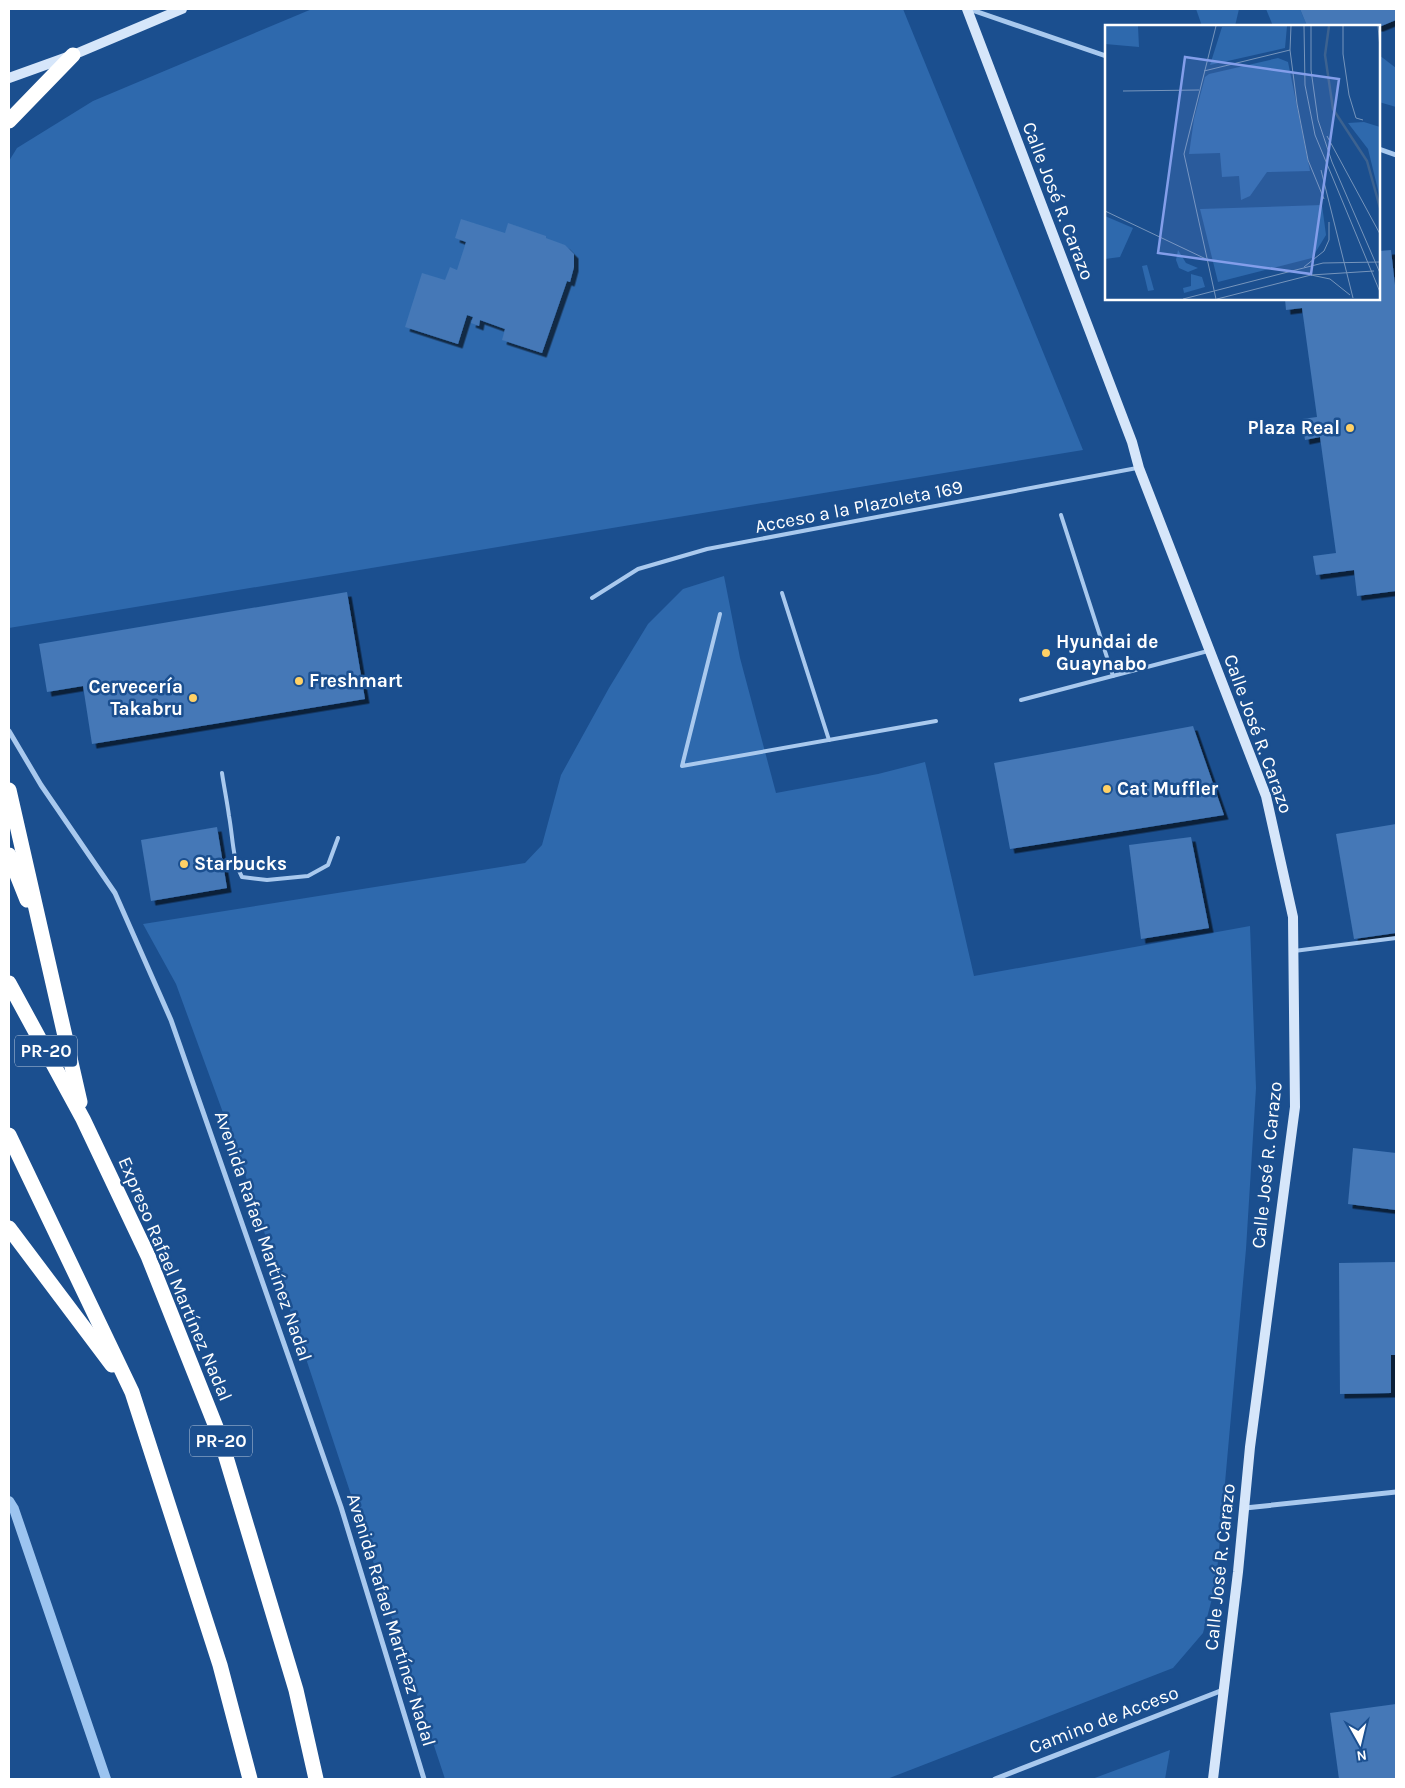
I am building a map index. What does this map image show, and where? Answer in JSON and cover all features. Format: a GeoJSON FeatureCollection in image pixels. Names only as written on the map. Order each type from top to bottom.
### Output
{"type":"FeatureCollection","features":[{"type":"Feature","properties":{"kind":"highway"},"geometry":{"type":"LineString","coordinates":[[9,121],[73,55]]}},
{"type":"Feature","properties":{"kind":"highway"},"geometry":{"type":"LineString","coordinates":[[9,790],[83,1118]]}},
{"type":"Feature","properties":{"kind":"highway"},"geometry":{"type":"LineString","coordinates":[[9,855],[45,945]]}},
{"type":"Feature","properties":{"kind":"highway","name":"Expreso Rafael Martínez Nadal"},"geometry":{"type":"LineString","coordinates":[[9,983],[83,1118],[148,1256],[220,1437],[296,1690],[316,1779]]}},
{"type":"Feature","properties":{"kind":"highway"},"geometry":{"type":"LineString","coordinates":[[9,1135],[132,1392],[220,1665],[250,1779]]}},
{"type":"Feature","properties":{"kind":"highway"},"geometry":{"type":"LineString","coordinates":[[9,1228],[132,1392]]}},
{"type":"Feature","properties":{"kind":"street"},"geometry":{"type":"LineString","coordinates":[[9,78],[73,55],[182,9]]}},
{"type":"Feature","properties":{"kind":"street"},"geometry":{"type":"LineString","coordinates":[[967,9],[1105,56]]}},
{"type":"Feature","properties":{"kind":"street","name":"Calle José R. Carazo"},"geometry":{"type":"LineString","coordinates":[[967,9],[1132,442],[1139,468],[1266,796],[1293,917],[1295,1107],[1252,1438],[1213,1779]]}},
{"type":"Feature","properties":{"kind":"street"},"geometry":{"type":"LineString","coordinates":[[1380,149],[1396,155]]}},
{"type":"Feature","properties":{"kind":"street","name":"Avenida Rafael Martínez Nadal"},"geometry":{"type":"LineString","coordinates":[[9,731],[41,785],[115,893],[171,1020],[341,1507],[424,1779]]}},
{"type":"Feature","properties":{"kind":"street"},"geometry":{"type":"LineString","coordinates":[[1245,1508],[1396,1492]]}},
{"type":"Feature","properties":{"kind":"street","name":"Camino de Acceso"},"geometry":{"type":"LineString","coordinates":[[996,1779],[1224,1690]]}},
{"type":"Feature","properties":{"kind":"lane","name":"Acceso a la Plazoleta 169"},"geometry":{"type":"LineString","coordinates":[[592,598],[638,569],[707,549],[1139,468]]}},
{"type":"Feature","properties":{"kind":"lane"},"geometry":{"type":"LineString","coordinates":[[1062,515],[1113,676]]}},
{"type":"Feature","properties":{"kind":"lane"},"geometry":{"type":"LineString","coordinates":[[782,593],[829,740]]}},
{"type":"Feature","properties":{"kind":"lane"},"geometry":{"type":"LineString","coordinates":[[720,614],[682,766],[936,721]]}},
{"type":"Feature","properties":{"kind":"lane"},"geometry":{"type":"LineString","coordinates":[[1021,700],[1210,651]]}},
{"type":"Feature","properties":{"kind":"lane"},"geometry":{"type":"LineString","coordinates":[[222,773],[230,817],[233,852],[237,868],[242,877],[267,880],[308,876],[328,865],[338,838]]}},
{"type":"Feature","properties":{"kind":"lane"},"geometry":{"type":"LineString","coordinates":[[1294,951],[1396,938]]}},
{"type":"Feature","properties":{"kind":"shaded area"},"geometry":{"type":"Polygon","coordinates":[[[312,9],[903,9],[1083,450],[9,628],[9,161],[17,148],[93,101],[312,9]]]}},
{"type":"Feature","properties":{"kind":"shaded area"},"geometry":{"type":"Polygon","coordinates":[[[1196,9],[1239,9],[1235,25],[1202,25],[1196,9]]]}},
{"type":"Feature","properties":{"kind":"shaded area"},"geometry":{"type":"Polygon","coordinates":[[[1266,9],[1300,9],[1307,25],[1273,25],[1266,9]]]}},
{"type":"Feature","properties":{"kind":"shaded area"},"geometry":{"type":"Polygon","coordinates":[[[1380,56],[1396,68],[1396,107],[1380,102],[1380,56]]]}},
{"type":"Feature","properties":{"kind":"shaded area"},"geometry":{"type":"Polygon","coordinates":[[[724,576],[740,658],[776,793],[878,774],[925,762],[974,976],[1250,926],[1256,1088],[1246,1249],[1216,1583],[1203,1633],[1173,1668],[887,1779],[445,1779],[241,1162],[176,984],[143,924],[525,863],[542,845],[561,775],[609,688],[648,624],[683,589],[724,576]]]}},
{"type":"Feature","properties":{"kind":"shaded area"},"geometry":{"type":"Polygon","coordinates":[[[1170,1750],[1165,1779],[1092,1779],[1170,1750]]]}},
{"type":"Feature","properties":{"kind":"building"},"geometry":{"type":"Polygon","coordinates":[[[1300,9],[1396,9],[1396,20],[1380,27],[1380,25],[1307,25],[1300,9]]]}},
{"type":"Feature","properties":{"kind":"building"},"geometry":{"type":"Polygon","coordinates":[[[461,219],[505,233],[508,223],[546,236],[546,238],[565,245],[574,254],[574,267],[570,282],[567,281],[542,353],[502,340],[505,329],[480,320],[479,326],[471,323],[473,317],[467,315],[458,344],[405,327],[422,273],[445,280],[450,267],[457,270],[466,242],[455,238],[461,219]]]}},
{"type":"Feature","properties":{"kind":"building","name":"Plaza Real"},"geometry":{"type":"Polygon","coordinates":[[[1391,250],[1396,294],[1396,591],[1357,596],[1354,570],[1316,575],[1313,556],[1336,553],[1320,437],[1305,440],[1302,419],[1317,417],[1302,308],[1286,310],[1285,300],[1380,300],[1380,251],[1391,250]]]}},
{"type":"Feature","properties":{"kind":"building"},"geometry":{"type":"Polygon","coordinates":[[[347,592],[365,699],[92,744],[83,686],[47,692],[39,644],[347,592]]]}},
{"type":"Feature","properties":{"kind":"building","name":"Cat Muffler"},"geometry":{"type":"Polygon","coordinates":[[[1193,726],[1224,815],[1010,849],[994,763],[1193,726]]]}},
{"type":"Feature","properties":{"kind":"building"},"geometry":{"type":"Polygon","coordinates":[[[1396,824],[1396,933],[1354,939],[1336,834],[1396,824]]]}},
{"type":"Feature","properties":{"kind":"building","name":"Starbucks"},"geometry":{"type":"Polygon","coordinates":[[[217,827],[227,888],[151,901],[141,840],[217,827]]]}},
{"type":"Feature","properties":{"kind":"building"},"geometry":{"type":"Polygon","coordinates":[[[1191,837],[1209,928],[1141,939],[1129,845],[1191,837]]]}},
{"type":"Feature","properties":{"kind":"building"},"geometry":{"type":"Polygon","coordinates":[[[1353,1148],[1396,1153],[1396,1210],[1348,1204],[1353,1148]]]}},
{"type":"Feature","properties":{"kind":"building"},"geometry":{"type":"Polygon","coordinates":[[[1396,1262],[1396,1355],[1391,1355],[1391,1393],[1340,1394],[1339,1263],[1396,1262]]]}},
{"type":"Feature","properties":{"kind":"building"},"geometry":{"type":"Polygon","coordinates":[[[1396,1704],[1396,1779],[1339,1779],[1330,1713],[1396,1704]]]}},
{"type":"Feature","properties":{"kind":"waterway"},"geometry":{"type":"LineString","coordinates":[[9,1501],[14,1509],[106,1779]]}},
{"type":"Feature","properties":{"kind":"place","name":"Plaza Real"},"geometry":{"type":"Point","coordinates":[1350,428]}},
{"type":"Feature","properties":{"kind":"place","name":"Hyundai de Guaynabo"},"geometry":{"type":"Point","coordinates":[1046,653]}},
{"type":"Feature","properties":{"kind":"place","name":"Freshmart"},"geometry":{"type":"Point","coordinates":[299,681]}},
{"type":"Feature","properties":{"kind":"place","name":"Cervecería Takabru"},"geometry":{"type":"Point","coordinates":[193,698]}},
{"type":"Feature","properties":{"kind":"place","name":"Cat Muffler"},"geometry":{"type":"Point","coordinates":[1107,789]}},
{"type":"Feature","properties":{"kind":"place","name":"Starbucks"},"geometry":{"type":"Point","coordinates":[184,864]}}]}
